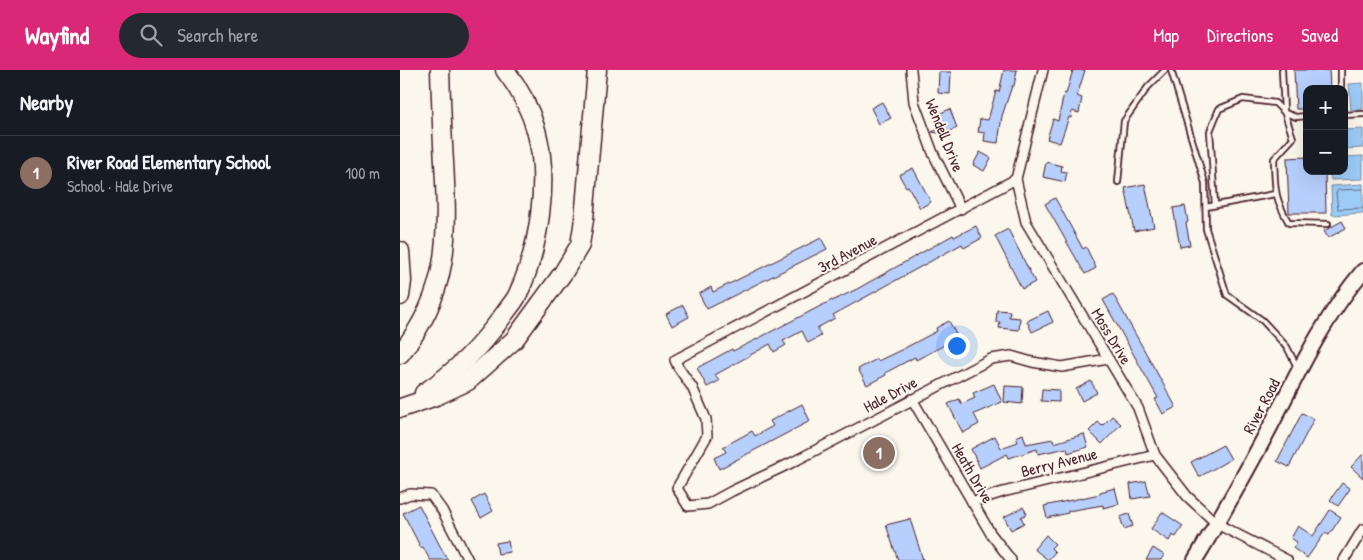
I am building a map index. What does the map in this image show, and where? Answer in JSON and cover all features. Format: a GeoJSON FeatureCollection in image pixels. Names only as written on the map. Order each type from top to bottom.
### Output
{"type":"FeatureCollection","features":[{"type":"Feature","properties":{"kind":"highway"},"geometry":{"type":"LineString","coordinates":[[400,354],[426,317],[442,268],[447,216],[440,70]]}},
{"type":"Feature","properties":{"kind":"highway"},"geometry":{"type":"LineString","coordinates":[[400,408],[450,374],[473,353],[493,330],[517,296],[531,259],[540,208],[541,156],[532,118],[521,95],[505,70]]}},
{"type":"Feature","properties":{"kind":"highway"},"geometry":{"type":"LineString","coordinates":[[400,408],[436,396],[468,381],[514,340],[576,252],[580,244],[584,219],[597,70]]}},
{"type":"Feature","properties":{"kind":"highway"},"geometry":{"type":"LineString","coordinates":[[400,251],[402,268],[400,296]]}},
{"type":"Feature","properties":{"kind":"main road","name":"River Road"},"geometry":{"type":"LineString","coordinates":[[1196,560],[1268,432],[1328,316],[1363,271]]}},
{"type":"Feature","properties":{"kind":"street","name":"Wendell Drive"},"geometry":{"type":"LineString","coordinates":[[911,70],[914,102],[933,153],[961,210]]}},
{"type":"Feature","properties":{"kind":"street","name":"Moss Drive"},"geometry":{"type":"LineString","coordinates":[[1043,70],[1016,179],[1026,222],[1138,408],[1155,455],[1187,496],[1217,524],[1287,560]]}},
{"type":"Feature","properties":{"kind":"street","name":"3rd Avenue"},"geometry":{"type":"LineString","coordinates":[[695,506],[688,506],[676,488],[707,436],[706,419],[692,387],[675,360],[961,210],[1016,179]]}},
{"type":"Feature","properties":{"kind":"street","name":"Hale Drive"},"geometry":{"type":"LineString","coordinates":[[695,506],[708,504],[791,463],[991,359],[1011,356],[1062,367],[1108,359]]}},
{"type":"Feature","properties":{"kind":"street","name":"Heath Drive"},"geometry":{"type":"LineString","coordinates":[[912,399],[991,534],[1011,560]]}},
{"type":"Feature","properties":{"kind":"street","name":"Berry Avenue"},"geometry":{"type":"LineString","coordinates":[[972,502],[1003,492],[1155,455]]}},
{"type":"Feature","properties":{"kind":"street"},"geometry":{"type":"LineString","coordinates":[[402,498],[410,494],[431,495],[442,510],[468,560]]}},
{"type":"Feature","properties":{"kind":"street"},"geometry":{"type":"LineString","coordinates":[[1344,560],[1363,528]]}},
{"type":"Feature","properties":{"kind":"lane"},"geometry":{"type":"LineString","coordinates":[[1118,182],[1124,121],[1148,87],[1165,70]]}},
{"type":"Feature","properties":{"kind":"lane"},"geometry":{"type":"LineString","coordinates":[[1171,70],[1204,183],[1206,229],[1227,295],[1262,320],[1287,347],[1299,371]]}},
{"type":"Feature","properties":{"kind":"lane"},"geometry":{"type":"LineString","coordinates":[[1282,70],[1285,113],[1293,138],[1274,159],[1275,194],[1279,206],[1289,223],[1328,224]]}},
{"type":"Feature","properties":{"kind":"lane"},"geometry":{"type":"LineString","coordinates":[[1341,70],[1342,85]]}},
{"type":"Feature","properties":{"kind":"lane"},"geometry":{"type":"LineString","coordinates":[[1214,206],[1210,132],[1219,109],[1243,99],[1275,103],[1285,113],[1296,117],[1303,116]]}},
{"type":"Feature","properties":{"kind":"lane"},"geometry":{"type":"LineString","coordinates":[[1348,115],[1363,114]]}},
{"type":"Feature","properties":{"kind":"lane"},"geometry":{"type":"LineString","coordinates":[[1206,207],[1275,194]]}},
{"type":"Feature","properties":{"kind":"water"},"geometry":{"type":"Polygon","coordinates":[[[1363,83],[1363,109],[1351,110],[1349,84],[1363,83]]]}},
{"type":"Feature","properties":{"kind":"water"},"geometry":{"type":"Polygon","coordinates":[[[1363,129],[1363,148],[1348,149],[1348,130],[1363,129]]]}},
{"type":"Feature","properties":{"kind":"water"},"geometry":{"type":"Polygon","coordinates":[[[1363,156],[1363,179],[1331,180],[1330,175],[1348,175],[1348,157],[1363,156]]]}},
{"type":"Feature","properties":{"kind":"water"},"geometry":{"type":"Polygon","coordinates":[[[1363,184],[1363,213],[1332,215],[1331,186],[1363,184]]]}},
{"type":"Feature","properties":{"kind":"building"},"geometry":{"type":"Polygon","coordinates":[[[1004,70],[1017,70],[1014,86],[1012,86],[1002,116],[998,143],[984,141],[985,133],[978,132],[980,119],[988,120],[996,91],[999,92],[1004,70]]]}},
{"type":"Feature","properties":{"kind":"building"},"geometry":{"type":"Polygon","coordinates":[[[1073,70],[1085,70],[1077,96],[1082,98],[1079,113],[1072,111],[1071,118],[1069,117],[1060,143],[1047,139],[1053,119],[1058,121],[1064,93],[1066,94],[1073,70]]]}},
{"type":"Feature","properties":{"kind":"building"},"geometry":{"type":"Polygon","coordinates":[[[1294,70],[1329,70],[1330,85],[1303,85],[1303,109],[1296,109],[1294,70]]]}},
{"type":"Feature","properties":{"kind":"building"},"geometry":{"type":"Polygon","coordinates":[[[939,72],[951,72],[950,94],[938,93],[939,72]]]}},
{"type":"Feature","properties":{"kind":"building"},"geometry":{"type":"Polygon","coordinates":[[[882,102],[891,118],[879,124],[871,108],[882,102]]]}},
{"type":"Feature","properties":{"kind":"building"},"geometry":{"type":"Polygon","coordinates":[[[950,109],[957,128],[944,134],[932,132],[943,127],[938,114],[950,109]]]}},
{"type":"Feature","properties":{"kind":"building"},"geometry":{"type":"Polygon","coordinates":[[[980,152],[991,158],[984,171],[973,165],[980,152]]]}},
{"type":"Feature","properties":{"kind":"building"},"geometry":{"type":"Polygon","coordinates":[[[1303,157],[1303,175],[1325,175],[1326,213],[1289,213],[1287,158],[1303,157]]]}},
{"type":"Feature","properties":{"kind":"building"},"geometry":{"type":"Polygon","coordinates":[[[1046,162],[1062,166],[1061,171],[1067,172],[1065,182],[1043,177],[1046,162]]]}},
{"type":"Feature","properties":{"kind":"building"},"geometry":{"type":"Polygon","coordinates":[[[913,168],[931,202],[920,208],[908,186],[906,187],[899,175],[913,168]]]}},
{"type":"Feature","properties":{"kind":"building"},"geometry":{"type":"Polygon","coordinates":[[[1145,184],[1154,227],[1134,231],[1125,188],[1145,184]]]}},
{"type":"Feature","properties":{"kind":"building"},"geometry":{"type":"Polygon","coordinates":[[[1055,198],[1083,249],[1086,247],[1096,268],[1085,274],[1045,204],[1055,198]]]}},
{"type":"Feature","properties":{"kind":"building"},"geometry":{"type":"Polygon","coordinates":[[[1185,206],[1190,245],[1180,247],[1173,208],[1185,206]]]}},
{"type":"Feature","properties":{"kind":"building"},"geometry":{"type":"Polygon","coordinates":[[[1342,221],[1346,228],[1328,238],[1324,231],[1342,221]]]}},
{"type":"Feature","properties":{"kind":"building"},"geometry":{"type":"Polygon","coordinates":[[[976,226],[982,238],[964,248],[962,244],[833,315],[835,318],[817,328],[821,336],[808,343],[802,331],[783,341],[786,345],[774,352],[770,344],[715,375],[719,381],[707,387],[697,368],[732,349],[733,351],[857,289],[953,235],[954,237],[976,226]]]}},
{"type":"Feature","properties":{"kind":"building"},"geometry":{"type":"Polygon","coordinates":[[[1008,229],[1035,282],[1022,289],[995,236],[1008,229]]]}},
{"type":"Feature","properties":{"kind":"building"},"geometry":{"type":"Polygon","coordinates":[[[821,238],[827,249],[707,309],[699,294],[711,287],[713,292],[821,238]]]}},
{"type":"Feature","properties":{"kind":"building"},"geometry":{"type":"Polygon","coordinates":[[[1113,294],[1176,407],[1163,414],[1155,399],[1158,398],[1103,300],[1113,294]]]}},
{"type":"Feature","properties":{"kind":"building"},"geometry":{"type":"Polygon","coordinates":[[[683,305],[689,317],[672,326],[666,314],[683,305]]]}},
{"type":"Feature","properties":{"kind":"building"},"geometry":{"type":"Polygon","coordinates":[[[997,310],[1010,311],[1009,317],[1020,318],[1019,330],[999,328],[1000,322],[996,322],[997,310]]]}},
{"type":"Feature","properties":{"kind":"building"},"geometry":{"type":"Polygon","coordinates":[[[1048,311],[1053,322],[1032,332],[1027,321],[1048,311]]]}},
{"type":"Feature","properties":{"kind":"building"},"geometry":{"type":"Polygon","coordinates":[[[949,321],[958,338],[916,360],[915,357],[867,385],[858,369],[903,349],[937,331],[936,328],[949,321]]]}},
{"type":"Feature","properties":{"kind":"building"},"geometry":{"type":"Polygon","coordinates":[[[1091,381],[1097,393],[1082,401],[1076,389],[1091,381]]]}},
{"type":"Feature","properties":{"kind":"building"},"geometry":{"type":"Polygon","coordinates":[[[994,384],[1002,402],[974,414],[979,424],[963,433],[948,404],[959,399],[962,404],[975,398],[973,393],[994,384]]]}},
{"type":"Feature","properties":{"kind":"building"},"geometry":{"type":"Polygon","coordinates":[[[1005,386],[1023,387],[1022,404],[1004,402],[1005,386]]]}},
{"type":"Feature","properties":{"kind":"building"},"geometry":{"type":"Polygon","coordinates":[[[1042,389],[1059,390],[1059,402],[1041,401],[1042,389]]]}},
{"type":"Feature","properties":{"kind":"building"},"geometry":{"type":"Polygon","coordinates":[[[802,404],[810,421],[719,469],[714,458],[726,452],[723,447],[752,431],[755,436],[773,426],[770,421],[802,404]]]}},
{"type":"Feature","properties":{"kind":"building"},"geometry":{"type":"Polygon","coordinates":[[[1302,413],[1314,419],[1289,467],[1277,461],[1302,413]]]}},
{"type":"Feature","properties":{"kind":"building"},"geometry":{"type":"Polygon","coordinates":[[[1112,416],[1121,424],[1102,444],[1089,431],[1098,422],[1102,426],[1112,416]]]}},
{"type":"Feature","properties":{"kind":"building"},"geometry":{"type":"Polygon","coordinates":[[[1023,434],[1026,444],[1053,439],[1054,443],[1084,434],[1088,447],[1068,453],[1067,448],[1038,454],[1037,449],[1009,458],[1007,454],[980,468],[971,449],[995,436],[1001,448],[1018,442],[1016,437],[1023,434]]]}},
{"type":"Feature","properties":{"kind":"building"},"geometry":{"type":"Polygon","coordinates":[[[1223,445],[1231,459],[1199,477],[1191,462],[1223,445]]]}},
{"type":"Feature","properties":{"kind":"building"},"geometry":{"type":"Polygon","coordinates":[[[1363,454],[1363,478],[1351,467],[1363,454]]]}},
{"type":"Feature","properties":{"kind":"building"},"geometry":{"type":"Polygon","coordinates":[[[1146,481],[1150,496],[1132,499],[1130,484],[1146,481]]]}},
{"type":"Feature","properties":{"kind":"building"},"geometry":{"type":"Polygon","coordinates":[[[1342,483],[1350,489],[1338,506],[1330,500],[1342,483]]]}},
{"type":"Feature","properties":{"kind":"building"},"geometry":{"type":"Polygon","coordinates":[[[1115,488],[1119,504],[1103,508],[1103,505],[1068,511],[1068,513],[1047,518],[1044,506],[1100,494],[1100,492],[1115,488]]]}},
{"type":"Feature","properties":{"kind":"building"},"geometry":{"type":"Polygon","coordinates":[[[484,494],[493,511],[481,518],[472,501],[484,494]]]}},
{"type":"Feature","properties":{"kind":"building"},"geometry":{"type":"Polygon","coordinates":[[[419,505],[448,560],[430,560],[423,547],[421,548],[403,513],[419,505]]]}},
{"type":"Feature","properties":{"kind":"building"},"geometry":{"type":"Polygon","coordinates":[[[1023,507],[1027,514],[1021,517],[1024,523],[1011,530],[1004,517],[1023,507]]]}},
{"type":"Feature","properties":{"kind":"building"},"geometry":{"type":"Polygon","coordinates":[[[1330,510],[1341,517],[1329,535],[1325,533],[1307,558],[1293,548],[1297,542],[1291,538],[1298,526],[1313,536],[1330,510]]]}},
{"type":"Feature","properties":{"kind":"building"},"geometry":{"type":"Polygon","coordinates":[[[1162,512],[1183,526],[1176,537],[1172,535],[1169,541],[1151,529],[1162,512]]]}},
{"type":"Feature","properties":{"kind":"building"},"geometry":{"type":"Polygon","coordinates":[[[1129,514],[1133,526],[1124,529],[1120,517],[1129,514]]]}},
{"type":"Feature","properties":{"kind":"building"},"geometry":{"type":"Polygon","coordinates":[[[910,519],[923,560],[898,560],[886,525],[910,519]]]}},
{"type":"Feature","properties":{"kind":"building"},"geometry":{"type":"Polygon","coordinates":[[[1046,535],[1055,544],[1051,548],[1055,552],[1048,560],[1034,549],[1046,535]]]}},
{"type":"Feature","properties":{"kind":"building"},"geometry":{"type":"Polygon","coordinates":[[[508,541],[510,552],[498,554],[496,543],[508,541]]]}},
{"type":"Feature","properties":{"kind":"building"},"geometry":{"type":"Polygon","coordinates":[[[1153,548],[1164,555],[1161,560],[1146,560],[1153,548]]]}},
{"type":"Feature","properties":{"kind":"place","name":"River Road Elementary School"},"geometry":{"type":"Point","coordinates":[879,453]}}]}
